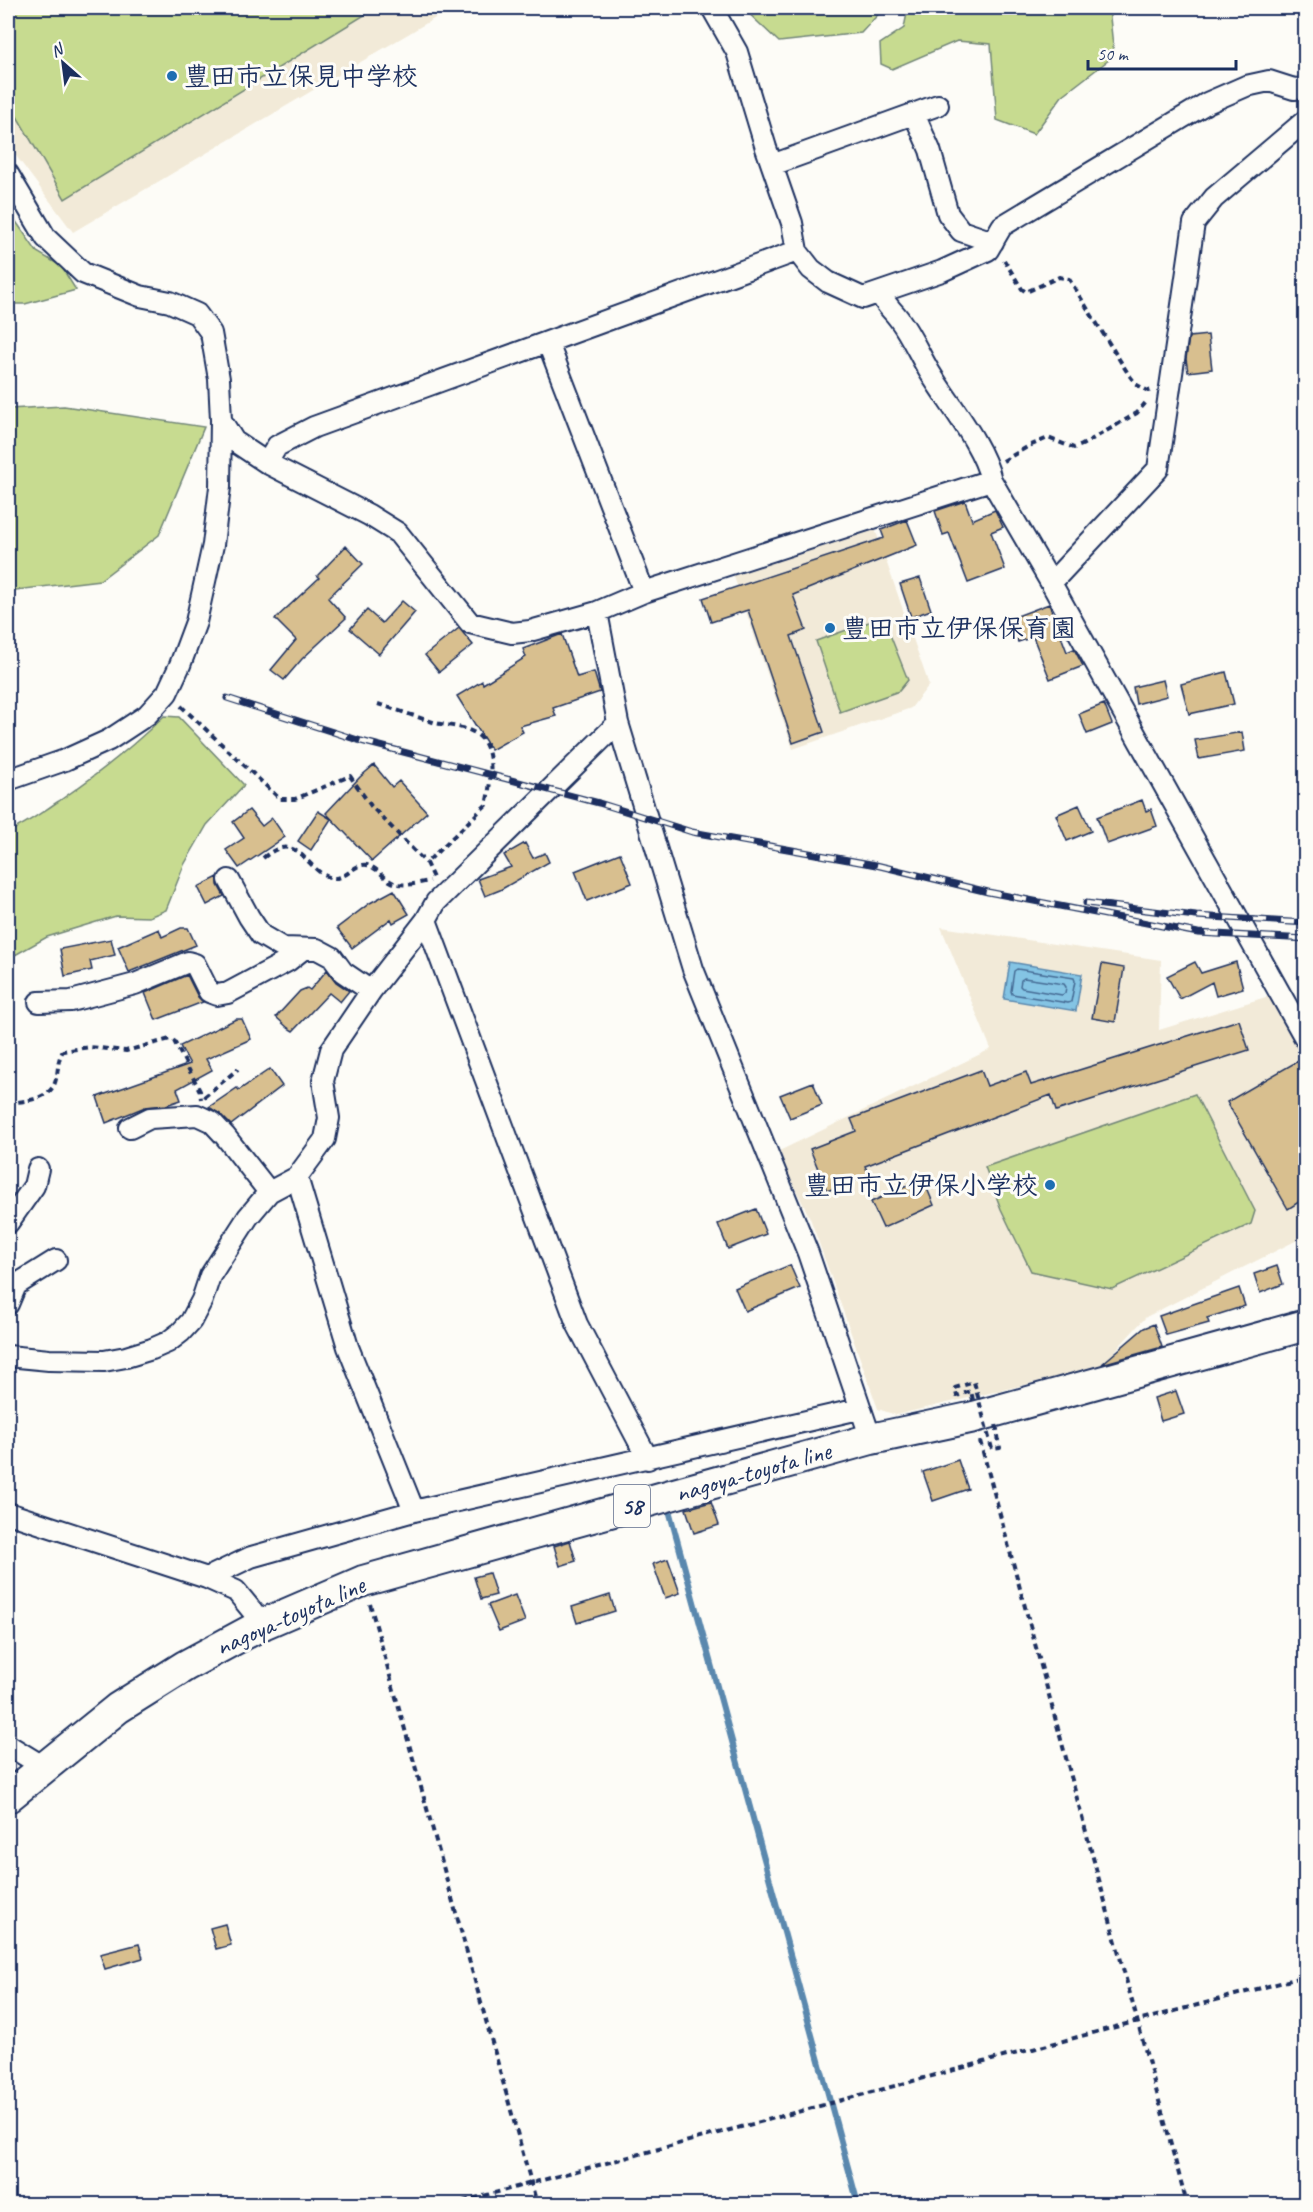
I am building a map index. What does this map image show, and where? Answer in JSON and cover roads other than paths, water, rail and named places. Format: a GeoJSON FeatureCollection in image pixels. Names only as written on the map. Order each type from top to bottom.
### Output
{"type":"FeatureCollection","features":[{"type":"Feature","properties":{"kind":"main road","name":"nagoya-toyota line"},"geometry":{"type":"LineString","coordinates":[[8,1797],[118,1708],[186,1666],[263,1624],[363,1581],[871,1439],[981,1413],[1305,1325]]}},
{"type":"Feature","properties":{"kind":"street"},"geometry":{"type":"LineString","coordinates":[[712,8],[737,52],[792,223],[797,251],[811,269],[828,282],[862,298],[942,271],[988,250],[1002,226],[1207,103],[1246,86],[1269,81],[1294,89],[1305,88]]}},
{"type":"Feature","properties":{"kind":"street"},"geometry":{"type":"LineString","coordinates":[[772,165],[938,105]]}},
{"type":"Feature","properties":{"kind":"street"},"geometry":{"type":"LineString","coordinates":[[914,114],[930,150],[948,214],[961,231],[992,243]]}},
{"type":"Feature","properties":{"kind":"street"},"geometry":{"type":"LineString","coordinates":[[1051,583],[1158,469],[1194,223],[1214,198],[1305,120]]}},
{"type":"Feature","properties":{"kind":"street"},"geometry":{"type":"LineString","coordinates":[[8,174],[46,238],[83,273],[140,296],[171,302],[196,314],[211,333],[219,379],[221,420],[220,487],[213,545],[196,622],[180,666],[167,693],[147,715],[109,740],[65,760],[8,780]]}},
{"type":"Feature","properties":{"kind":"street"},"geometry":{"type":"LineString","coordinates":[[267,463],[277,446],[314,427],[548,344],[797,251]]}},
{"type":"Feature","properties":{"kind":"street"},"geometry":{"type":"LineString","coordinates":[[880,293],[886,307],[898,318],[967,430],[1305,1040]]}},
{"type":"Feature","properties":{"kind":"street"},"geometry":{"type":"LineString","coordinates":[[548,344],[644,592]]}},
{"type":"Feature","properties":{"kind":"street"},"geometry":{"type":"LineString","coordinates":[[221,420],[234,441],[267,463],[369,515],[398,533],[470,622],[512,633],[530,631],[597,612],[644,592],[990,475]]}},
{"type":"Feature","properties":{"kind":"street"},"geometry":{"type":"LineString","coordinates":[[597,612],[618,723],[693,969],[808,1253],[871,1439]]}},
{"type":"Feature","properties":{"kind":"street"},"geometry":{"type":"LineString","coordinates":[[8,1356],[68,1361],[105,1361],[126,1357],[168,1342],[181,1332],[191,1321],[202,1300],[210,1276],[248,1217],[269,1192],[297,1177],[325,1139],[329,1118],[323,1081],[331,1050],[371,991],[426,920],[438,889],[618,723]]}},
{"type":"Feature","properties":{"kind":"street"},"geometry":{"type":"LineString","coordinates":[[229,880],[261,934],[284,948],[317,949],[332,957],[343,972],[371,991]]}},
{"type":"Feature","properties":{"kind":"street"},"geometry":{"type":"LineString","coordinates":[[426,920],[578,1324],[648,1459]]}},
{"type":"Feature","properties":{"kind":"street"},"geometry":{"type":"LineString","coordinates":[[39,1002],[71,1001],[125,987],[188,962],[195,964],[209,992],[217,995],[228,993],[302,950]]}},
{"type":"Feature","properties":{"kind":"street"},"geometry":{"type":"LineString","coordinates":[[130,1128],[150,1118],[199,1107],[269,1192]]}},
{"type":"Feature","properties":{"kind":"street"},"geometry":{"type":"LineString","coordinates":[[8,1223],[34,1186],[38,1169]]}},
{"type":"Feature","properties":{"kind":"street"},"geometry":{"type":"LineString","coordinates":[[297,1177],[348,1347],[414,1511]]}},
{"type":"Feature","properties":{"kind":"street"},"geometry":{"type":"LineString","coordinates":[[8,1304],[12,1281],[56,1260]]}},
{"type":"Feature","properties":{"kind":"street"},"geometry":{"type":"LineString","coordinates":[[207,1578],[251,1557],[414,1511],[859,1409]]}},
{"type":"Feature","properties":{"kind":"street"},"geometry":{"type":"LineString","coordinates":[[8,1514],[207,1578],[236,1592],[263,1624]]}},
{"type":"Feature","properties":{"kind":"street"},"geometry":{"type":"LineString","coordinates":[[8,1745],[44,1767]]}},
{"type":"Feature","properties":{"kind":"water"},"geometry":{"type":"Polygon","coordinates":[[[1010,962],[1082,974],[1076,1011],[1004,999],[1010,962]]]}},
{"type":"Feature","properties":{"kind":"waterway"},"geometry":{"type":"LineString","coordinates":[[669,1510],[858,2204]]}},
{"type":"Feature","properties":{"kind":"railway"},"geometry":{"type":"LineString","coordinates":[[227,698],[361,741],[599,803],[692,832],[876,865],[988,892],[1198,933],[1306,939]]}},
{"type":"Feature","properties":{"kind":"railway"},"geometry":{"type":"LineString","coordinates":[[1086,903],[1196,916],[1306,923]]}},
{"type":"Feature","properties":{"kind":"place","name":"豊田市立保見中学校"},"geometry":{"type":"Point","coordinates":[172,76]}},
{"type":"Feature","properties":{"kind":"place","name":"豊田市立伊保保育園"},"geometry":{"type":"Point","coordinates":[830,628]}},
{"type":"Feature","properties":{"kind":"place","name":"豊田市立伊保小学校"},"geometry":{"type":"Point","coordinates":[1050,1185]}}]}
